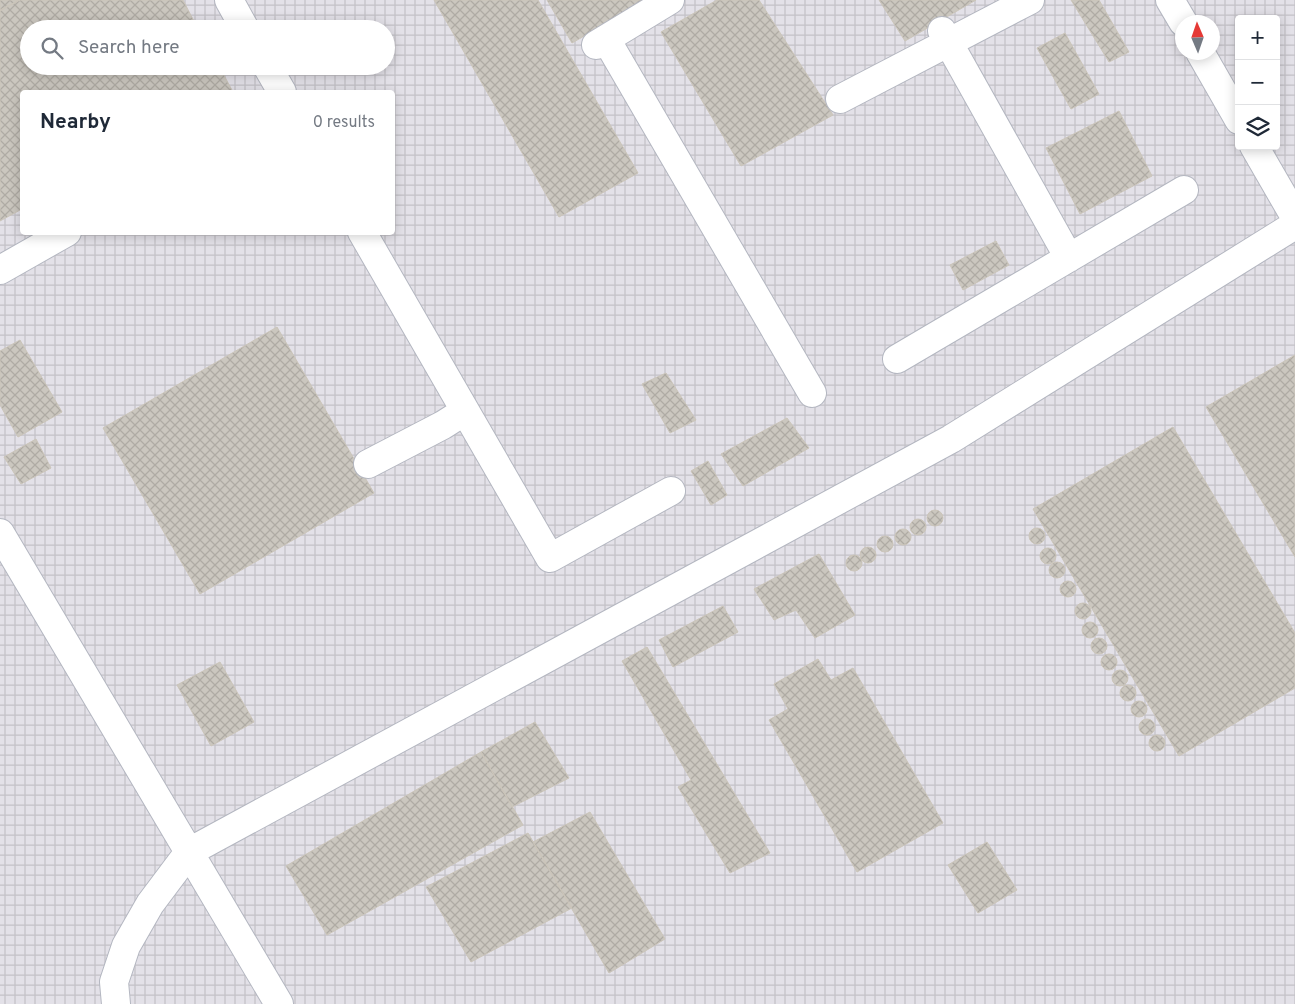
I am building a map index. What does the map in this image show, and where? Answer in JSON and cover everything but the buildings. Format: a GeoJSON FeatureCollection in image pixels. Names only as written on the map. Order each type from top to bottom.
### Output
{"type":"FeatureCollection","features":[{"type":"Feature","properties":{"kind":"street"},"geometry":{"type":"LineString","coordinates":[[229,0],[240,20]]}},
{"type":"Feature","properties":{"kind":"street"},"geometry":{"type":"LineString","coordinates":[[670,0],[601,42],[812,393]]}},
{"type":"Feature","properties":{"kind":"street"},"geometry":{"type":"LineString","coordinates":[[840,100],[945,37],[1030,0]]}},
{"type":"Feature","properties":{"kind":"street"},"geometry":{"type":"LineString","coordinates":[[1170,0],[1179,15]]}},
{"type":"Feature","properties":{"kind":"street"},"geometry":{"type":"LineString","coordinates":[[945,37],[1069,258]]}},
{"type":"Feature","properties":{"kind":"street"},"geometry":{"type":"LineString","coordinates":[[1205,60],[1235,113]]}},
{"type":"Feature","properties":{"kind":"street"},"geometry":{"type":"LineString","coordinates":[[272,75],[281,90]]}},
{"type":"Feature","properties":{"kind":"street"},"geometry":{"type":"LineString","coordinates":[[1256,150],[1295,217]]}},
{"type":"Feature","properties":{"kind":"street"},"geometry":{"type":"LineString","coordinates":[[897,359],[1184,190]]}},
{"type":"Feature","properties":{"kind":"street"},"geometry":{"type":"LineString","coordinates":[[116,1004],[114,982],[126,946],[150,904],[190,852],[951,439],[1295,225]]}},
{"type":"Feature","properties":{"kind":"street"},"geometry":{"type":"LineString","coordinates":[[0,270],[62,235]]}},
{"type":"Feature","properties":{"kind":"street"},"geometry":{"type":"LineString","coordinates":[[364,235],[550,558],[670,491]]}},
{"type":"Feature","properties":{"kind":"street"},"geometry":{"type":"LineString","coordinates":[[368,464],[443,425],[465,411]]}},
{"type":"Feature","properties":{"kind":"street"},"geometry":{"type":"LineString","coordinates":[[0,533],[279,1004]]}},
{"type":"Feature","properties":{"kind":"shaded area"},"geometry":{"type":"Polygon","coordinates":[[[0,0],[1295,0],[1295,1004],[0,1004],[0,0]]]}}]}
